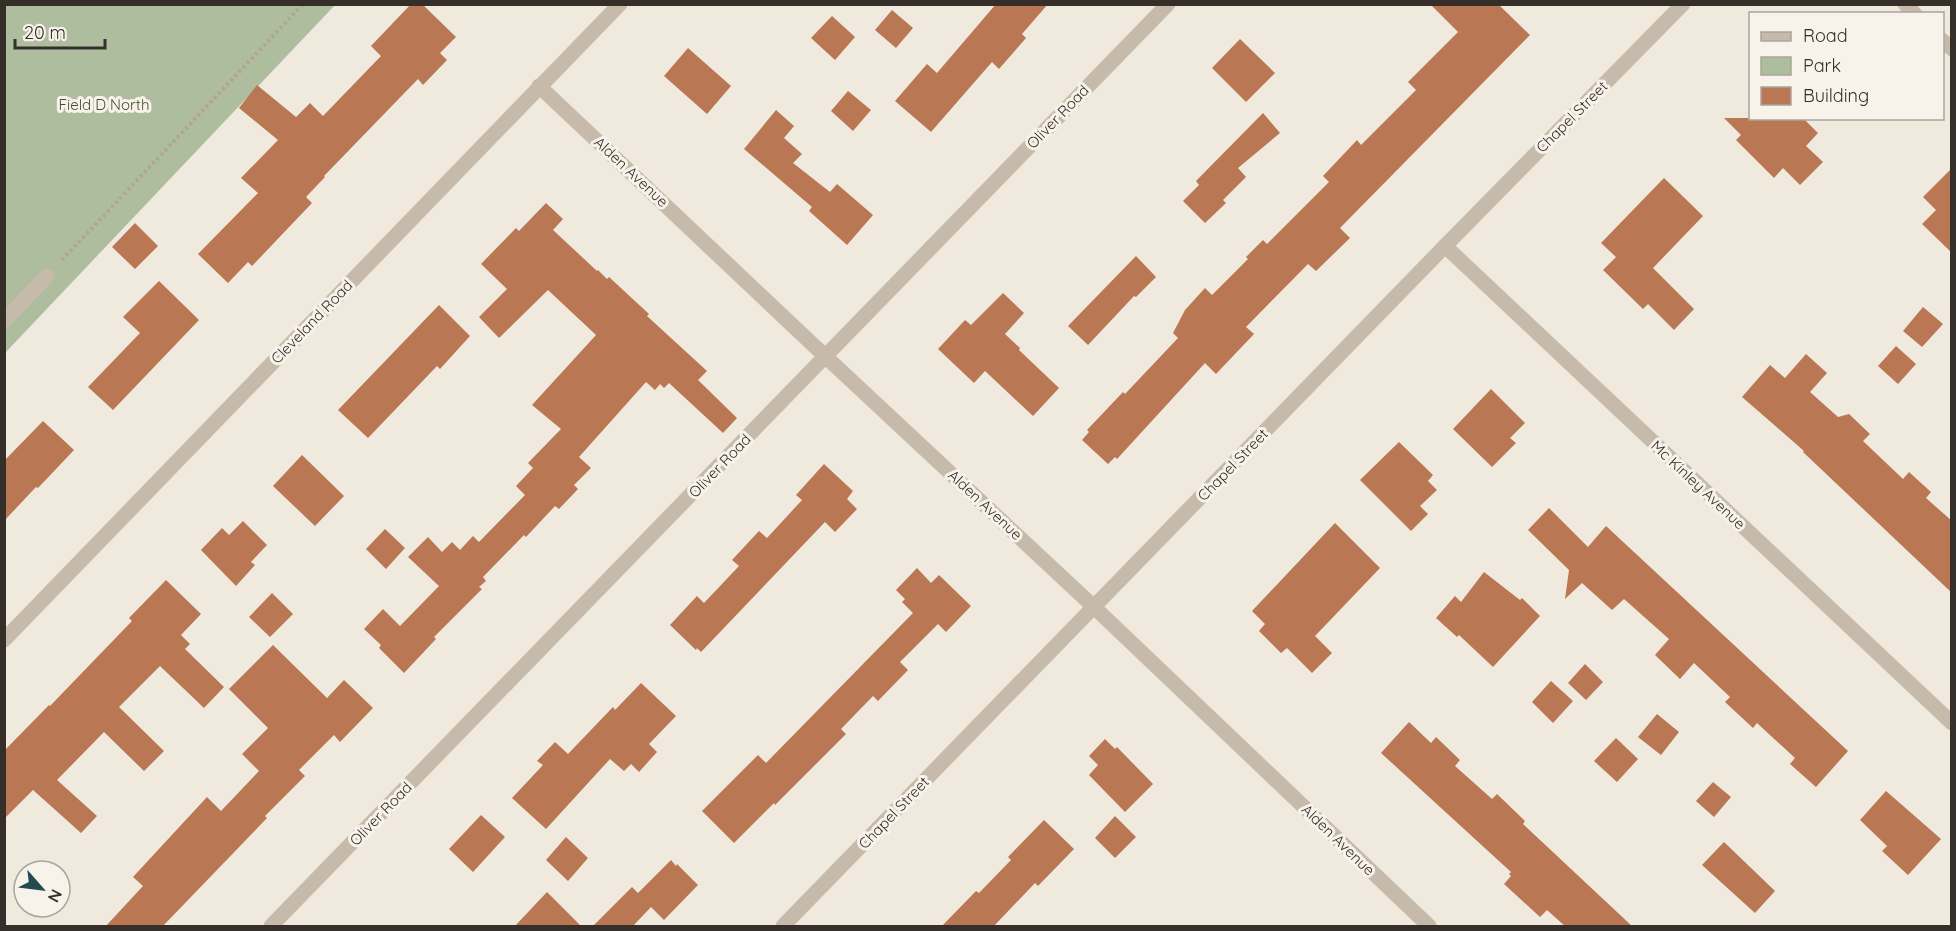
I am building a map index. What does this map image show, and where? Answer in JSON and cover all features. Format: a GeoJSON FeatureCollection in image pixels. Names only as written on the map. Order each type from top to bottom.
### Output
{"type":"FeatureCollection","features":[{"type":"Feature","properties":{"kind":"street","name":"Cleveland Road"},"geometry":{"type":"LineString","coordinates":[[4,640],[620,4]]}},
{"type":"Feature","properties":{"kind":"street","name":"Oliver Road"},"geometry":{"type":"LineString","coordinates":[[271,927],[1168,4]]}},
{"type":"Feature","properties":{"kind":"street","name":"Chapel Street"},"geometry":{"type":"LineString","coordinates":[[783,927],[1683,4]]}},
{"type":"Feature","properties":{"kind":"street","name":"Alden Avenue"},"geometry":{"type":"LineString","coordinates":[[539,86],[1095,608],[1428,927]]}},
{"type":"Feature","properties":{"kind":"street","name":"Mc Kinley Avenue"},"geometry":{"type":"LineString","coordinates":[[1445,246],[1952,723]]}},
{"type":"Feature","properties":{"kind":"street"},"geometry":{"type":"LineString","coordinates":[[4,321],[47,276]]}},
{"type":"Feature","properties":{"kind":"path"},"geometry":{"type":"LineString","coordinates":[[47,276],[303,4]]}},
{"type":"Feature","properties":{"kind":"green space","name":"Field D North"},"geometry":{"type":"Polygon","coordinates":[[[5,5],[335,5],[5,353],[5,5]]]}},
{"type":"Feature","properties":{"kind":"building"},"geometry":{"type":"Polygon","coordinates":[[[411,4],[422,4],[456,37],[440,53],[447,60],[423,85],[418,79],[306,197],[312,203],[252,266],[248,262],[228,283],[198,254],[258,193],[241,178],[278,140],[239,108],[257,85],[296,117],[310,103],[323,116],[381,56],[371,46],[411,4]]]}},
{"type":"Feature","properties":{"kind":"building"},"geometry":{"type":"Polygon","coordinates":[[[996,4],[1048,4],[1022,34],[1026,38],[999,69],[992,62],[931,132],[895,101],[927,64],[937,73],[996,4]]]}},
{"type":"Feature","properties":{"kind":"building"},"geometry":{"type":"Polygon","coordinates":[[[1430,4],[1499,5],[1530,35],[1340,228],[1350,238],[1316,271],[1308,264],[1246,327],[1254,334],[1216,374],[1205,363],[1117,459],[1115,457],[1108,464],[1082,440],[1089,432],[1087,430],[1178,338],[1173,333],[1185,310],[1205,288],[1212,295],[1248,259],[1246,257],[1263,240],[1267,244],[1329,182],[1323,176],[1357,140],[1361,145],[1416,90],[1408,82],[1458,32],[1430,4]]]}},
{"type":"Feature","properties":{"kind":"building"},"geometry":{"type":"Polygon","coordinates":[[[892,10],[913,28],[896,48],[875,30],[892,10]]]}},
{"type":"Feature","properties":{"kind":"building"},"geometry":{"type":"Polygon","coordinates":[[[832,16],[855,37],[835,60],[811,38],[832,16]]]}},
{"type":"Feature","properties":{"kind":"building"},"geometry":{"type":"Polygon","coordinates":[[[1240,39],[1275,73],[1246,102],[1212,68],[1240,39]]]}},
{"type":"Feature","properties":{"kind":"building"},"geometry":{"type":"Polygon","coordinates":[[[688,48],[731,86],[707,114],[664,76],[688,48]]]}},
{"type":"Feature","properties":{"kind":"building"},"geometry":{"type":"Polygon","coordinates":[[[848,91],[871,110],[853,131],[831,111],[848,91]]]}},
{"type":"Feature","properties":{"kind":"building"},"geometry":{"type":"Polygon","coordinates":[[[776,110],[794,126],[784,138],[802,154],[793,163],[830,192],[837,184],[873,215],[847,245],[809,211],[812,207],[744,149],[776,110]]]}},
{"type":"Feature","properties":{"kind":"building"},"geometry":{"type":"Polygon","coordinates":[[[1263,113],[1280,133],[1238,168],[1246,177],[1223,200],[1226,203],[1205,223],[1183,201],[1199,185],[1196,181],[1263,113]]]}},
{"type":"Feature","properties":{"kind":"building"},"geometry":{"type":"Polygon","coordinates":[[[1724,118],[1805,120],[1818,133],[1806,146],[1823,162],[1800,185],[1783,168],[1774,178],[1736,140],[1741,135],[1724,118]]]}},
{"type":"Feature","properties":{"kind":"building"},"geometry":{"type":"Polygon","coordinates":[[[1952,168],[1952,253],[1922,224],[1936,210],[1923,197],[1952,168]]]}},
{"type":"Feature","properties":{"kind":"building"},"geometry":{"type":"Polygon","coordinates":[[[1664,178],[1703,216],[1653,268],[1694,309],[1674,330],[1648,304],[1643,309],[1603,270],[1616,257],[1601,243],[1664,178]]]}},
{"type":"Feature","properties":{"kind":"building"},"geometry":{"type":"Polygon","coordinates":[[[546,203],[563,219],[553,230],[597,271],[607,279],[609,277],[649,314],[647,316],[707,371],[698,380],[737,418],[723,433],[669,383],[664,388],[660,384],[655,390],[646,382],[579,457],[591,468],[574,485],[578,489],[559,509],[555,506],[483,577],[486,581],[479,587],[482,589],[434,637],[436,639],[404,673],[379,648],[381,645],[364,629],[383,609],[400,626],[439,586],[408,557],[428,537],[442,552],[452,542],[460,550],[473,536],[479,542],[525,495],[516,486],[533,468],[528,463],[561,429],[532,405],[596,335],[548,290],[499,338],[479,317],[507,289],[481,264],[516,228],[519,231],[546,203]]]}},
{"type":"Feature","properties":{"kind":"building"},"geometry":{"type":"Polygon","coordinates":[[[135,223],[158,246],[135,269],[112,247],[135,223]]]}},
{"type":"Feature","properties":{"kind":"building"},"geometry":{"type":"Polygon","coordinates":[[[1136,256],[1156,277],[1136,297],[1134,296],[1088,345],[1068,326],[1136,256]]]}},
{"type":"Feature","properties":{"kind":"building"},"geometry":{"type":"Polygon","coordinates":[[[159,281],[199,320],[113,410],[88,387],[140,333],[123,317],[159,281]]]}},
{"type":"Feature","properties":{"kind":"building"},"geometry":{"type":"Polygon","coordinates":[[[1003,293],[1024,313],[1005,334],[1059,388],[1033,416],[985,371],[974,383],[938,349],[965,320],[971,325],[1003,293]]]}},
{"type":"Feature","properties":{"kind":"building"},"geometry":{"type":"Polygon","coordinates":[[[439,305],[470,336],[440,369],[437,366],[368,438],[338,410],[439,305]]]}},
{"type":"Feature","properties":{"kind":"building"},"geometry":{"type":"Polygon","coordinates":[[[1923,307],[1943,324],[1922,347],[1903,331],[1923,307]]]}},
{"type":"Feature","properties":{"kind":"building"},"geometry":{"type":"Polygon","coordinates":[[[1896,346],[1916,364],[1898,384],[1878,366],[1896,346]]]}},
{"type":"Feature","properties":{"kind":"building"},"geometry":{"type":"Polygon","coordinates":[[[1806,354],[1827,373],[1810,392],[1838,417],[1849,414],[1870,434],[1863,441],[1903,479],[1909,472],[1931,492],[1926,498],[1952,521],[1952,593],[1804,451],[1742,397],[1770,365],[1785,378],[1806,354]]]}},
{"type":"Feature","properties":{"kind":"building"},"geometry":{"type":"Polygon","coordinates":[[[1491,389],[1525,423],[1510,438],[1516,443],[1492,467],[1453,429],[1491,389]]]}},
{"type":"Feature","properties":{"kind":"building"},"geometry":{"type":"Polygon","coordinates":[[[43,421],[74,450],[4,521],[4,461],[43,421]]]}},
{"type":"Feature","properties":{"kind":"building"},"geometry":{"type":"Polygon","coordinates":[[[1399,442],[1433,475],[1428,481],[1437,490],[1420,506],[1428,514],[1411,531],[1360,480],[1399,442]]]}},
{"type":"Feature","properties":{"kind":"building"},"geometry":{"type":"Polygon","coordinates":[[[302,455],[344,496],[315,526],[273,486],[302,455]]]}},
{"type":"Feature","properties":{"kind":"building"},"geometry":{"type":"Polygon","coordinates":[[[824,464],[853,491],[847,499],[857,509],[835,532],[825,522],[701,652],[697,648],[696,650],[670,625],[697,596],[704,603],[739,566],[732,560],[759,531],[767,538],[802,500],[796,495],[824,464]]]}},
{"type":"Feature","properties":{"kind":"building"},"geometry":{"type":"Polygon","coordinates":[[[1549,508],[1588,547],[1606,526],[1848,751],[1816,787],[1790,764],[1795,758],[1757,723],[1753,728],[1725,702],[1730,697],[1694,663],[1680,679],[1655,655],[1669,639],[1624,599],[1612,610],[1582,583],[1565,599],[1569,570],[1528,530],[1549,508]]]}},
{"type":"Feature","properties":{"kind":"building"},"geometry":{"type":"Polygon","coordinates":[[[243,521],[267,545],[251,562],[255,565],[236,586],[201,550],[222,528],[229,535],[243,521]]]}},
{"type":"Feature","properties":{"kind":"building"},"geometry":{"type":"Polygon","coordinates":[[[1335,523],[1380,568],[1315,636],[1332,653],[1312,673],[1287,648],[1281,653],[1259,631],[1265,624],[1252,611],[1335,523]]]}},
{"type":"Feature","properties":{"kind":"building"},"geometry":{"type":"Polygon","coordinates":[[[385,529],[405,548],[386,569],[366,549],[385,529]]]}},
{"type":"Feature","properties":{"kind":"building"},"geometry":{"type":"Polygon","coordinates":[[[917,568],[931,583],[939,575],[971,606],[946,632],[938,624],[900,662],[908,670],[878,701],[873,696],[841,729],[846,734],[734,843],[702,811],[758,755],[766,763],[913,613],[902,602],[905,599],[896,590],[917,568]]]}},
{"type":"Feature","properties":{"kind":"building"},"geometry":{"type":"Polygon","coordinates":[[[1484,572],[1520,600],[1522,598],[1540,616],[1493,667],[1459,635],[1457,637],[1436,618],[1455,596],[1461,602],[1484,572]]]}},
{"type":"Feature","properties":{"kind":"building"},"geometry":{"type":"Polygon","coordinates":[[[166,580],[201,614],[181,635],[190,644],[185,649],[224,687],[204,708],[160,666],[119,707],[164,751],[144,771],[104,732],[57,780],[97,816],[81,833],[33,790],[4,819],[4,751],[132,621],[129,618],[166,580]]]}},
{"type":"Feature","properties":{"kind":"building"},"geometry":{"type":"Polygon","coordinates":[[[272,593],[293,614],[270,637],[249,617],[272,593]]]}},
{"type":"Feature","properties":{"kind":"building"},"geometry":{"type":"Polygon","coordinates":[[[273,645],[327,698],[344,680],[373,708],[340,742],[334,735],[299,770],[305,776],[162,927],[105,927],[143,886],[133,877],[207,797],[221,811],[259,771],[242,754],[268,728],[229,689],[273,645]]]}},
{"type":"Feature","properties":{"kind":"building"},"geometry":{"type":"Polygon","coordinates":[[[1585,664],[1603,682],[1586,700],[1568,683],[1585,664]]]}},
{"type":"Feature","properties":{"kind":"building"},"geometry":{"type":"Polygon","coordinates":[[[1551,681],[1573,701],[1553,723],[1532,702],[1551,681]]]}},
{"type":"Feature","properties":{"kind":"building"},"geometry":{"type":"Polygon","coordinates":[[[641,683],[676,716],[649,744],[657,752],[639,772],[631,764],[624,771],[610,759],[546,829],[512,798],[543,765],[537,761],[555,742],[568,754],[613,707],[615,710],[641,683]]]}},
{"type":"Feature","properties":{"kind":"building"},"geometry":{"type":"Polygon","coordinates":[[[1657,714],[1679,732],[1661,755],[1638,737],[1657,714]]]}},
{"type":"Feature","properties":{"kind":"building"},"geometry":{"type":"Polygon","coordinates":[[[1409,722],[1431,743],[1436,737],[1460,760],[1455,766],[1492,799],[1497,794],[1525,821],[1523,824],[1633,927],[1566,927],[1547,910],[1540,917],[1504,884],[1511,876],[1509,874],[1511,872],[1381,753],[1409,722]]]}},
{"type":"Feature","properties":{"kind":"building"},"geometry":{"type":"Polygon","coordinates":[[[1616,738],[1638,759],[1617,782],[1594,761],[1616,738]]]}},
{"type":"Feature","properties":{"kind":"building"},"geometry":{"type":"Polygon","coordinates":[[[1105,739],[1115,749],[1117,747],[1153,784],[1125,812],[1089,775],[1098,765],[1089,756],[1105,739]]]}},
{"type":"Feature","properties":{"kind":"building"},"geometry":{"type":"Polygon","coordinates":[[[1713,782],[1731,797],[1714,817],[1696,801],[1713,782]]]}},
{"type":"Feature","properties":{"kind":"building"},"geometry":{"type":"Polygon","coordinates":[[[1886,791],[1941,839],[1908,875],[1882,851],[1887,846],[1860,820],[1886,791]]]}},
{"type":"Feature","properties":{"kind":"building"},"geometry":{"type":"Polygon","coordinates":[[[481,815],[505,837],[473,872],[449,849],[481,815]]]}},
{"type":"Feature","properties":{"kind":"building"},"geometry":{"type":"Polygon","coordinates":[[[1115,816],[1136,837],[1115,858],[1095,838],[1115,816]]]}},
{"type":"Feature","properties":{"kind":"building"},"geometry":{"type":"Polygon","coordinates":[[[1044,820],[1074,849],[1038,886],[1035,883],[993,927],[941,927],[976,891],[979,893],[1011,860],[1008,857],[1044,820]]]}},
{"type":"Feature","properties":{"kind":"building"},"geometry":{"type":"Polygon","coordinates":[[[566,837],[588,858],[568,881],[546,860],[566,837]]]}},
{"type":"Feature","properties":{"kind":"building"},"geometry":{"type":"Polygon","coordinates":[[[1724,842],[1775,891],[1755,913],[1702,865],[1724,842]]]}},
{"type":"Feature","properties":{"kind":"building"},"geometry":{"type":"Polygon","coordinates":[[[671,860],[698,885],[664,920],[651,907],[632,927],[592,927],[632,887],[638,893],[671,860]]]}},
{"type":"Feature","properties":{"kind":"building"},"geometry":{"type":"Polygon","coordinates":[[[547,892],[582,927],[514,927],[547,892]]]}}]}
